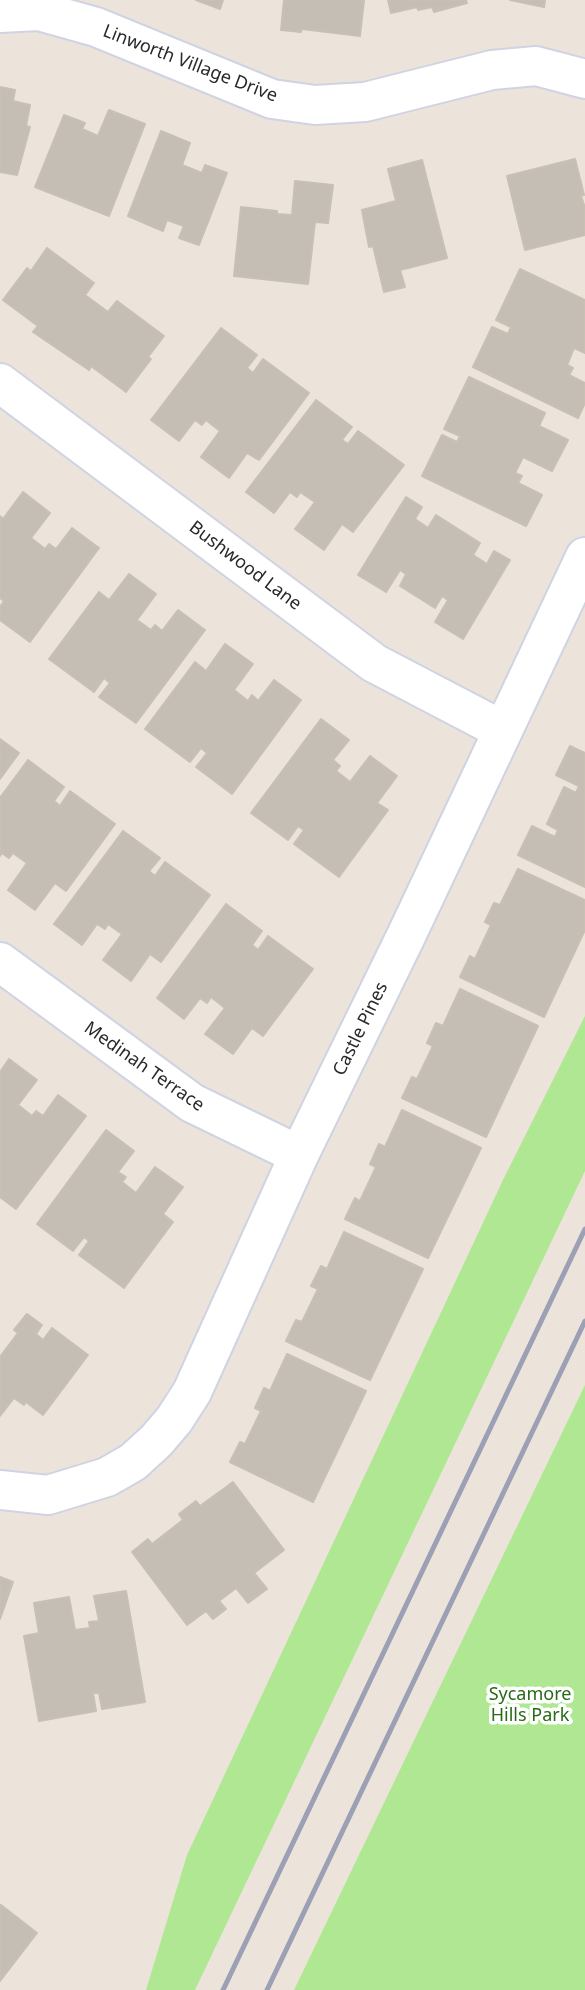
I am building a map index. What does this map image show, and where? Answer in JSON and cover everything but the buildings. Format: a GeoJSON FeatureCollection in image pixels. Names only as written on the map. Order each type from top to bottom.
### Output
{"type":"FeatureCollection","features":[{"type":"Feature","properties":{"kind":"street","name":"Linworth Village Drive"},"geometry":{"type":"LineString","coordinates":[[0,13],[38,12],[96,27],[272,99],[315,105],[365,102],[503,69],[537,66],[585,79]]}},
{"type":"Feature","properties":{"kind":"street","name":"Bushwood Lane"},"geometry":{"type":"LineString","coordinates":[[0,383],[374,663],[502,730]]}},
{"type":"Feature","properties":{"kind":"street","name":"Castle Pines"},"geometry":{"type":"LineString","coordinates":[[0,1490],[48,1495],[107,1477],[133,1462],[156,1441],[192,1392],[299,1155],[585,557]]}},
{"type":"Feature","properties":{"kind":"street","name":"Medinah Terrace"},"geometry":{"type":"LineString","coordinates":[[0,962],[192,1103],[299,1155]]}},
{"type":"Feature","properties":{"kind":"green space"},"geometry":{"type":"Polygon","coordinates":[[[585,1016],[585,1171],[195,1990],[146,1990],[187,1855],[503,1180],[585,1016]]]}},
{"type":"Feature","properties":{"kind":"green space","name":"Sycamore Hills Park"},"geometry":{"type":"Polygon","coordinates":[[[585,1385],[585,1990],[294,1990],[585,1385]]]}},
{"type":"Feature","properties":{"kind":"railway"},"geometry":{"type":"LineString","coordinates":[[223,1990],[585,1229]]}},
{"type":"Feature","properties":{"kind":"railway"},"geometry":{"type":"LineString","coordinates":[[267,1990],[585,1321]]}}]}
